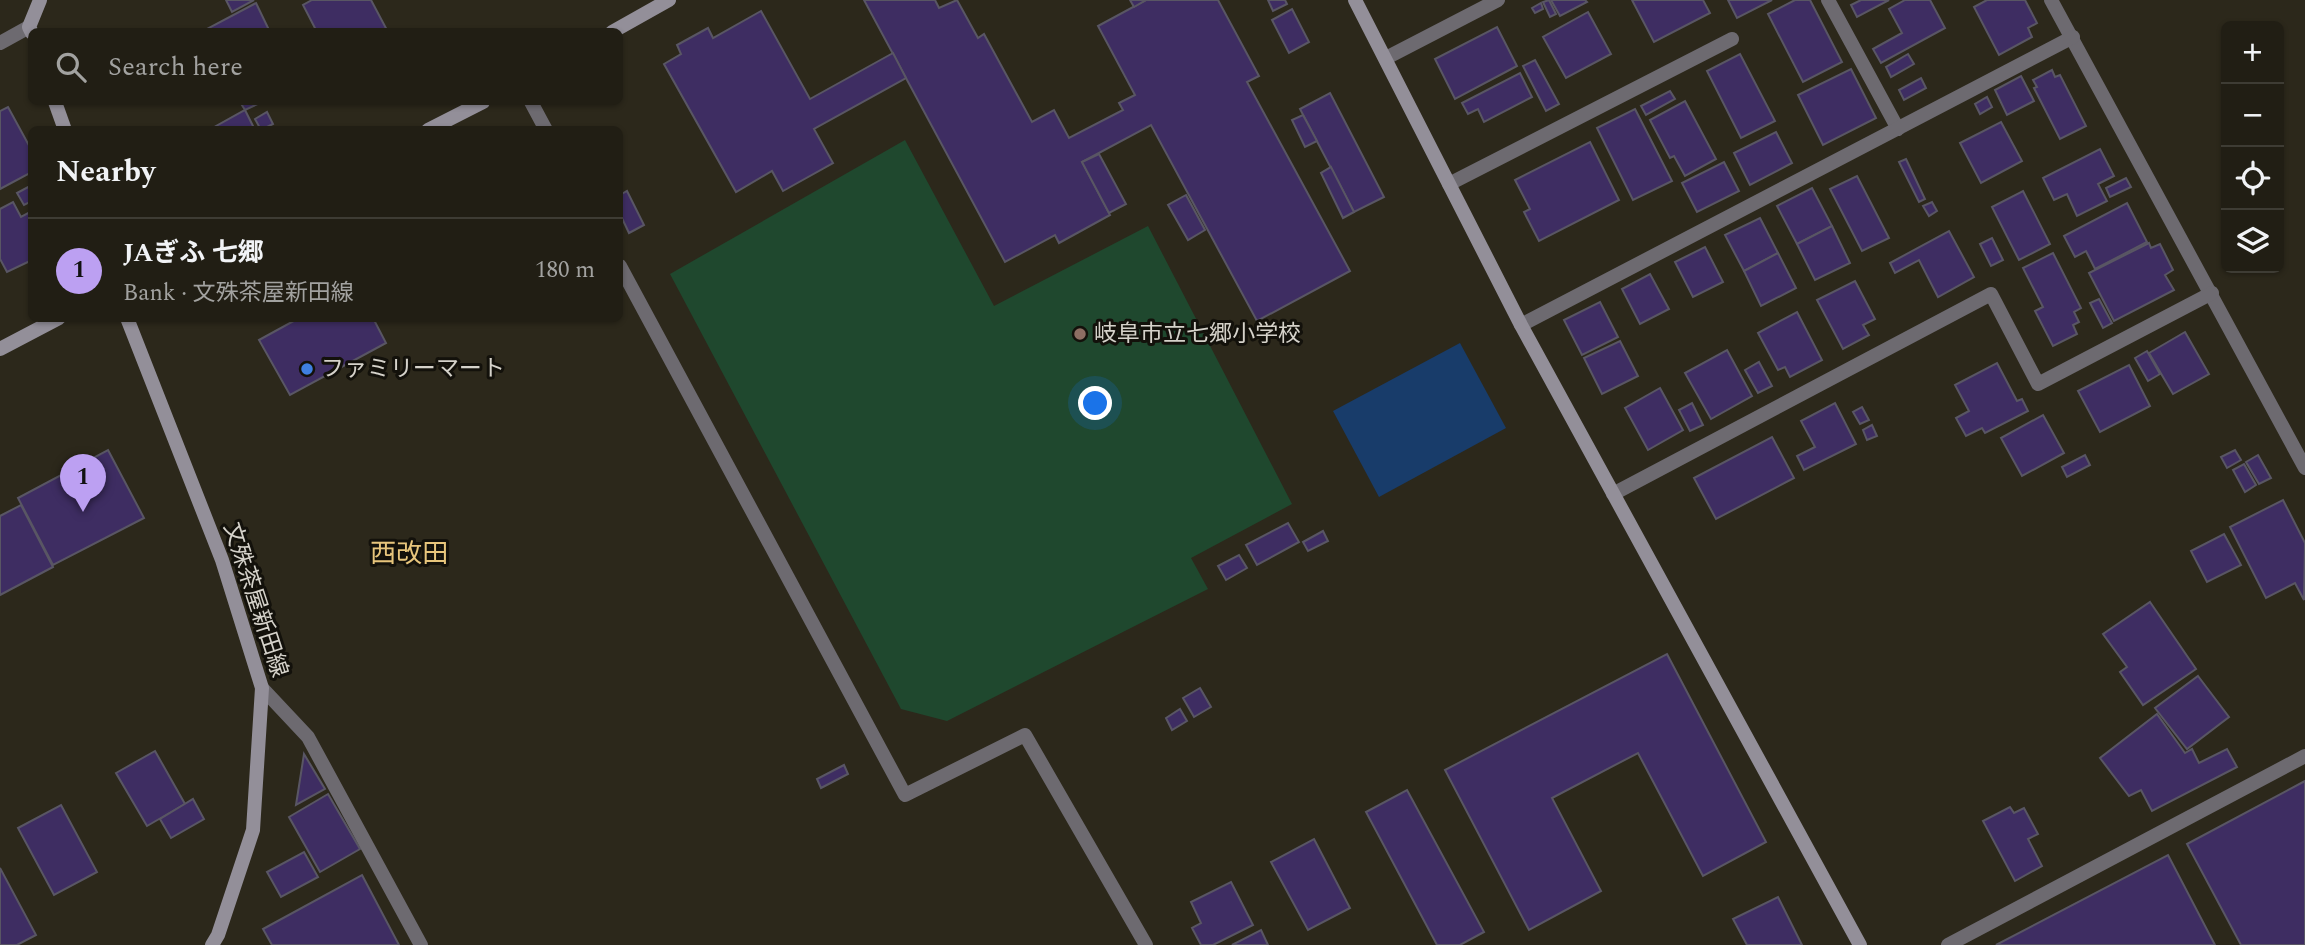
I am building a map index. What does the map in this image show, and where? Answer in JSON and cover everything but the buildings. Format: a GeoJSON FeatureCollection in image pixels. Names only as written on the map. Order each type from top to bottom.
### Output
{"type":"FeatureCollection","features":[{"type":"Feature","properties":{"kind":"street"},"geometry":{"type":"LineString","coordinates":[[31,28],[40,0]]}},
{"type":"Feature","properties":{"kind":"street"},"geometry":{"type":"LineString","coordinates":[[619,28],[668,0]]}},
{"type":"Feature","properties":{"kind":"street"},"geometry":{"type":"LineString","coordinates":[[1355,0],[1521,325],[1860,945]]}},
{"type":"Feature","properties":{"kind":"street"},"geometry":{"type":"LineString","coordinates":[[1386,58],[1498,0]]}},
{"type":"Feature","properties":{"kind":"street"},"geometry":{"type":"LineString","coordinates":[[1829,0],[1898,129]]}},
{"type":"Feature","properties":{"kind":"street"},"geometry":{"type":"LineString","coordinates":[[2051,0],[2305,468]]}},
{"type":"Feature","properties":{"kind":"street"},"geometry":{"type":"LineString","coordinates":[[0,43],[28,31]]}},
{"type":"Feature","properties":{"kind":"street"},"geometry":{"type":"LineString","coordinates":[[1521,325],[2073,37]]}},
{"type":"Feature","properties":{"kind":"street"},"geometry":{"type":"LineString","coordinates":[[1449,184],[1732,38]]}},
{"type":"Feature","properties":{"kind":"street"},"geometry":{"type":"LineString","coordinates":[[56,105],[64,126]]}},
{"type":"Feature","properties":{"kind":"street"},"geometry":{"type":"LineString","coordinates":[[436,126],[477,105]]}},
{"type":"Feature","properties":{"kind":"street"},"geometry":{"type":"LineString","coordinates":[[533,105],[544,126]]}},
{"type":"Feature","properties":{"kind":"street"},"geometry":{"type":"LineString","coordinates":[[623,271],[905,795],[1025,735],[1146,945]]}},
{"type":"Feature","properties":{"kind":"street"},"geometry":{"type":"LineString","coordinates":[[1613,494],[1991,294],[2038,384],[2212,293]]}},
{"type":"Feature","properties":{"kind":"street"},"geometry":{"type":"LineString","coordinates":[[0,349],[51,322]]}},
{"type":"Feature","properties":{"kind":"street","name":"文殊茶屋新田線"},"geometry":{"type":"LineString","coordinates":[[129,322],[222,559],[262,688],[253,830],[218,935],[212,945]]}},
{"type":"Feature","properties":{"kind":"street"},"geometry":{"type":"LineString","coordinates":[[262,688],[308,737],[421,945]]}},
{"type":"Feature","properties":{"kind":"street"},"geometry":{"type":"LineString","coordinates":[[1948,945],[2305,756]]}},
{"type":"Feature","properties":{"kind":"green space"},"geometry":{"type":"Polygon","coordinates":[[[905,140],[994,306],[1148,226],[1292,504],[1191,558],[1208,589],[947,721],[901,709],[670,274],[905,140]]]}},
{"type":"Feature","properties":{"kind":"water"},"geometry":{"type":"Polygon","coordinates":[[[1460,343],[1506,428],[1379,497],[1333,411],[1460,343]]]}},
{"type":"Feature","properties":{"kind":"place","name":"岐阜市立七郷小学校"},"geometry":{"type":"Point","coordinates":[1080,334]}},
{"type":"Feature","properties":{"kind":"place","name":"ファミリーマート"},"geometry":{"type":"Point","coordinates":[307,369]}},
{"type":"Feature","properties":{"kind":"place","name":"JAぎふ 七郷"},"geometry":{"type":"Point","coordinates":[83,512]}},
{"type":"Feature","properties":{"kind":"district","name":"西改田"},"geometry":{"type":"Point","coordinates":[409,554]}}]}
